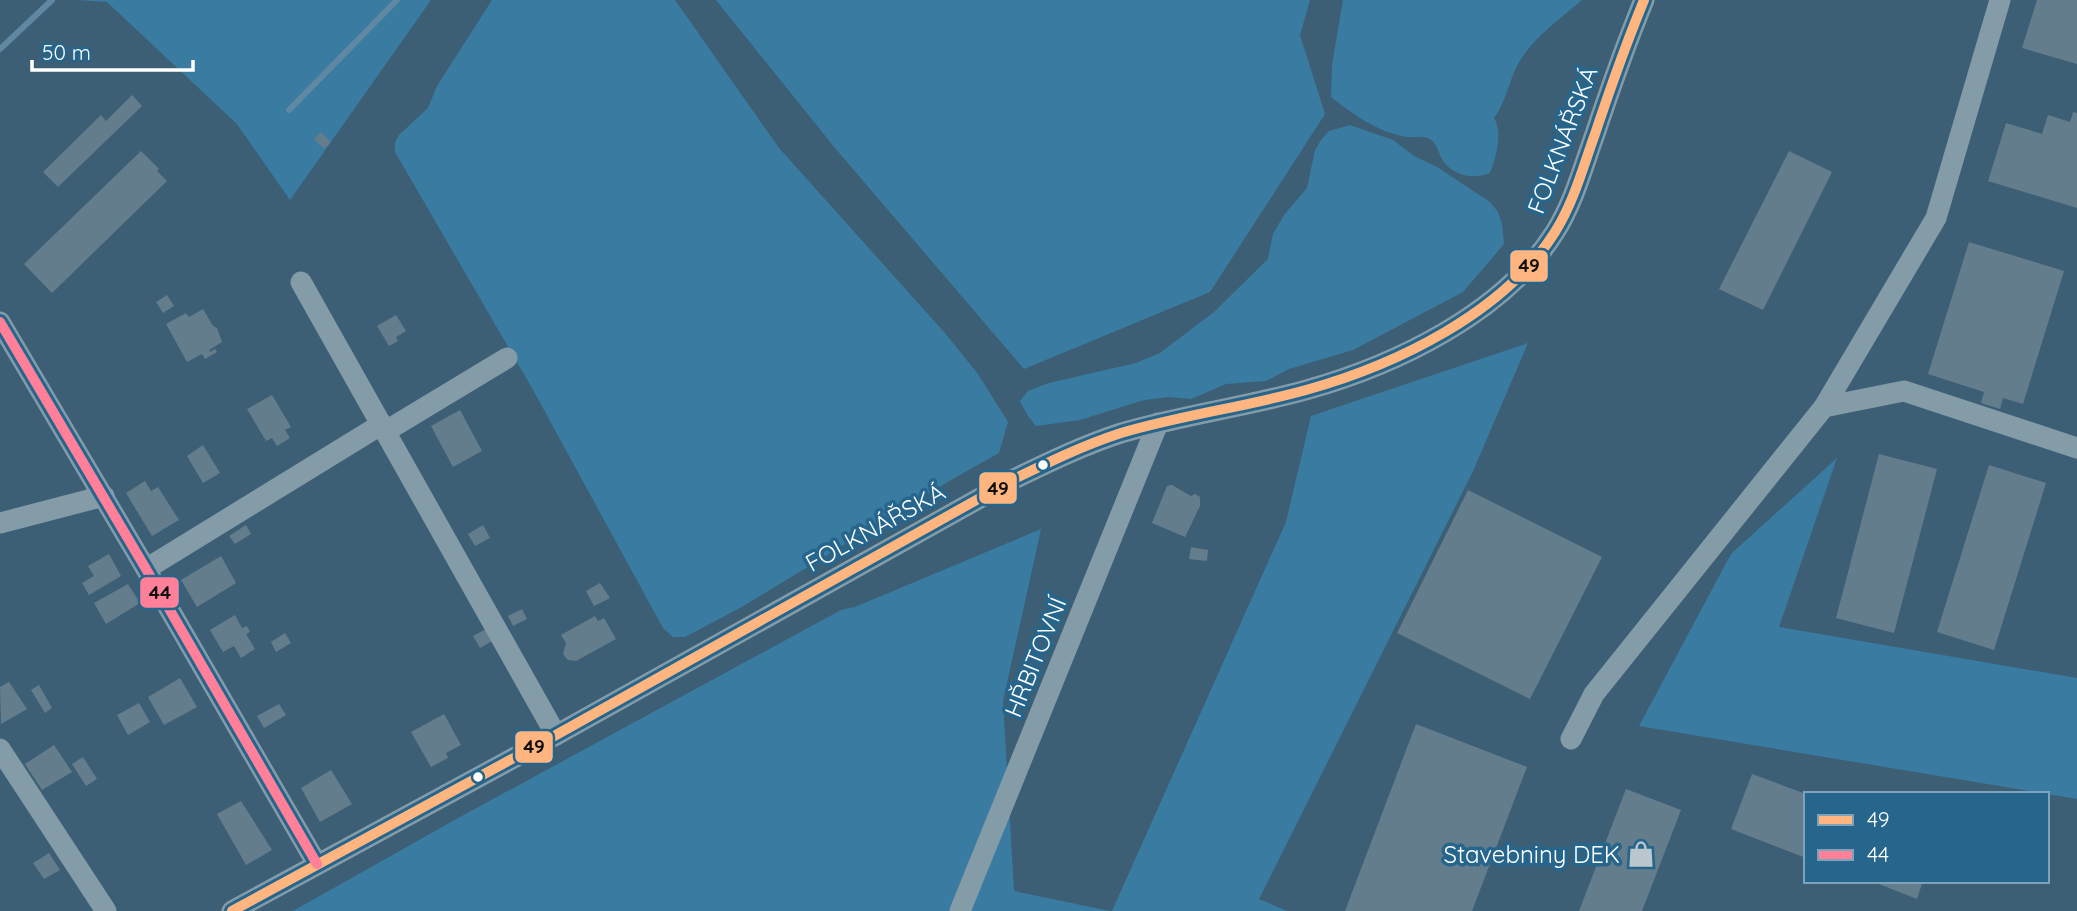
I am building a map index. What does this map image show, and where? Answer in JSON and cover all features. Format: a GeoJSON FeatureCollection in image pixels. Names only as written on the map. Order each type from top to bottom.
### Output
{"type":"FeatureCollection","features":[{"type":"Feature","properties":{"kind":"street","name":"FOLKNÁŘSKÁ"},"geometry":{"type":"LineString","coordinates":[[232,911],[556,735],[1014,479],[1080,448],[1119,434],[1306,390],[1369,369],[1451,327],[1510,285],[1544,248],[1566,214],[1644,0]]}},
{"type":"Feature","properties":{"kind":"street"},"geometry":{"type":"LineString","coordinates":[[1571,738],[1594,694],[1824,407],[1937,218],[2000,0]]}},
{"type":"Feature","properties":{"kind":"street"},"geometry":{"type":"LineString","coordinates":[[301,282],[556,735]]}},
{"type":"Feature","properties":{"kind":"street"},"geometry":{"type":"LineString","coordinates":[[0,322],[317,864]]}},
{"type":"Feature","properties":{"kind":"street"},"geometry":{"type":"LineString","coordinates":[[146,569],[384,427],[507,358]]}},
{"type":"Feature","properties":{"kind":"street"},"geometry":{"type":"LineString","coordinates":[[1824,407],[1904,391],[2077,448]]}},
{"type":"Feature","properties":{"kind":"street","name":"HŘBITOVNÍ"},"geometry":{"type":"LineString","coordinates":[[960,911],[1158,423]]}},
{"type":"Feature","properties":{"kind":"street"},"geometry":{"type":"LineString","coordinates":[[0,523],[104,496]]}},
{"type":"Feature","properties":{"kind":"street"},"geometry":{"type":"LineString","coordinates":[[0,749],[106,911]]}},
{"type":"Feature","properties":{"kind":"shaded area"},"geometry":{"type":"Polygon","coordinates":[[[77,0],[431,0],[290,200],[237,124],[107,2],[77,0]]]}},
{"type":"Feature","properties":{"kind":"shaded area"},"geometry":{"type":"Polygon","coordinates":[[[492,0],[675,0],[779,148],[944,332],[978,374],[1008,422],[999,453],[740,608],[685,637],[673,637],[663,628],[532,388],[395,152],[399,135],[428,108],[437,86],[492,0]]]}},
{"type":"Feature","properties":{"kind":"shaded area"},"geometry":{"type":"Polygon","coordinates":[[[716,0],[1310,0],[1300,35],[1325,114],[1210,292],[1024,369],[835,148],[716,0]]]}},
{"type":"Feature","properties":{"kind":"shaded area"},"geometry":{"type":"Polygon","coordinates":[[[1343,0],[1582,0],[1540,36],[1519,62],[1494,118],[1498,138],[1490,173],[1470,176],[1457,173],[1446,165],[1437,147],[1428,138],[1396,135],[1376,127],[1331,97],[1332,65],[1343,0]]]}},
{"type":"Feature","properties":{"kind":"shaded area"},"geometry":{"type":"Polygon","coordinates":[[[1350,125],[1393,140],[1414,156],[1437,167],[1490,202],[1498,212],[1504,244],[1463,292],[1353,350],[1289,369],[1266,381],[1226,384],[1191,399],[1169,397],[1144,400],[1080,420],[1036,426],[1020,401],[1028,391],[1049,383],[1136,363],[1160,353],[1214,312],[1268,259],[1273,234],[1284,215],[1307,188],[1315,150],[1321,140],[1329,131],[1350,125]]]}},
{"type":"Feature","properties":{"kind":"shaded area"},"geometry":{"type":"Polygon","coordinates":[[[1528,343],[1473,471],[1259,899],[1287,911],[1112,911],[1286,522],[1311,416],[1528,343]]]}},
{"type":"Feature","properties":{"kind":"shaded area"},"geometry":{"type":"Polygon","coordinates":[[[1837,458],[1779,627],[2077,678],[2077,799],[2049,794],[2049,792],[2035,792],[1639,726],[1731,554],[1837,458]]]}},
{"type":"Feature","properties":{"kind":"shaded area"},"geometry":{"type":"Polygon","coordinates":[[[1041,529],[1003,701],[1014,891],[1110,911],[293,911],[841,610],[855,607],[1041,529]]]}},
{"type":"Feature","properties":{"kind":"building"},"geometry":{"type":"Polygon","coordinates":[[[2037,0],[2077,0],[2077,64],[2022,48],[2037,0]]]}},
{"type":"Feature","properties":{"kind":"building"},"geometry":{"type":"Polygon","coordinates":[[[132,95],[142,106],[58,187],[43,172],[101,115],[106,121],[132,95]]]}},
{"type":"Feature","properties":{"kind":"building"},"geometry":{"type":"Polygon","coordinates":[[[2073,112],[2077,113],[2077,208],[1988,181],[2006,123],[2042,134],[2048,115],[2070,122],[2073,112]]]}},
{"type":"Feature","properties":{"kind":"building"},"geometry":{"type":"Polygon","coordinates":[[[321,132],[331,142],[324,149],[314,139],[321,132]]]}},
{"type":"Feature","properties":{"kind":"building"},"geometry":{"type":"Polygon","coordinates":[[[141,151],[167,181],[52,293],[24,264],[141,151]]]}},
{"type":"Feature","properties":{"kind":"building"},"geometry":{"type":"Polygon","coordinates":[[[1789,151],[1832,172],[1763,310],[1719,289],[1789,151]]]}},
{"type":"Feature","properties":{"kind":"building"},"geometry":{"type":"Polygon","coordinates":[[[1969,242],[2064,271],[2023,404],[2003,398],[2000,409],[1981,403],[1984,392],[1928,374],[1969,242]]]}},
{"type":"Feature","properties":{"kind":"building"},"geometry":{"type":"Polygon","coordinates":[[[167,295],[174,306],[163,313],[156,302],[167,295]]]}},
{"type":"Feature","properties":{"kind":"building"},"geometry":{"type":"Polygon","coordinates":[[[203,309],[217,328],[222,342],[209,350],[210,352],[215,349],[217,352],[205,359],[202,354],[187,362],[166,324],[186,313],[189,317],[203,309]]]}},
{"type":"Feature","properties":{"kind":"building"},"geometry":{"type":"Polygon","coordinates":[[[396,315],[406,331],[396,337],[398,341],[389,346],[377,326],[396,315]]]}},
{"type":"Feature","properties":{"kind":"building"},"geometry":{"type":"Polygon","coordinates":[[[272,395],[291,427],[285,430],[290,438],[277,446],[272,438],[266,441],[247,409],[272,395]]]}},
{"type":"Feature","properties":{"kind":"building"},"geometry":{"type":"Polygon","coordinates":[[[460,410],[482,451],[453,467],[431,426],[460,410]]]}},
{"type":"Feature","properties":{"kind":"building"},"geometry":{"type":"Polygon","coordinates":[[[203,445],[220,473],[203,483],[187,456],[203,445]]]}},
{"type":"Feature","properties":{"kind":"building"},"geometry":{"type":"Polygon","coordinates":[[[1879,454],[1937,469],[1894,633],[1836,618],[1879,454]]]}},
{"type":"Feature","properties":{"kind":"building"},"geometry":{"type":"Polygon","coordinates":[[[1989,465],[2046,483],[1994,650],[1937,632],[1989,465]]]}},
{"type":"Feature","properties":{"kind":"building"},"geometry":{"type":"Polygon","coordinates":[[[145,481],[151,491],[158,487],[179,520],[152,536],[126,493],[145,481]]]}},
{"type":"Feature","properties":{"kind":"building"},"geometry":{"type":"Polygon","coordinates":[[[1172,485],[1191,496],[1195,494],[1200,497],[1200,506],[1185,537],[1152,523],[1167,486],[1172,485]]]}},
{"type":"Feature","properties":{"kind":"building"},"geometry":{"type":"Polygon","coordinates":[[[1468,490],[1602,557],[1530,699],[1397,633],[1468,490]]]}},
{"type":"Feature","properties":{"kind":"building"},"geometry":{"type":"Polygon","coordinates":[[[246,525],[251,534],[235,544],[229,536],[246,525]]]}},
{"type":"Feature","properties":{"kind":"building"},"geometry":{"type":"Polygon","coordinates":[[[483,525],[490,538],[475,546],[468,534],[483,525]]]}},
{"type":"Feature","properties":{"kind":"building"},"geometry":{"type":"Polygon","coordinates":[[[1191,547],[1208,550],[1207,561],[1189,559],[1191,547]]]}},
{"type":"Feature","properties":{"kind":"building"},"geometry":{"type":"Polygon","coordinates":[[[109,554],[121,576],[89,595],[82,583],[94,576],[88,566],[109,554]]]}},
{"type":"Feature","properties":{"kind":"building"},"geometry":{"type":"Polygon","coordinates":[[[221,556],[236,583],[197,607],[181,580],[221,556]]]}},
{"type":"Feature","properties":{"kind":"building"},"geometry":{"type":"Polygon","coordinates":[[[600,583],[610,598],[594,606],[586,591],[600,583]]]}},
{"type":"Feature","properties":{"kind":"building"},"geometry":{"type":"Polygon","coordinates":[[[128,584],[140,603],[106,624],[94,603],[128,584]]]}},
{"type":"Feature","properties":{"kind":"building"},"geometry":{"type":"Polygon","coordinates":[[[522,609],[527,619],[513,626],[508,616],[522,609]]]}},
{"type":"Feature","properties":{"kind":"building"},"geometry":{"type":"Polygon","coordinates":[[[235,615],[242,628],[247,626],[250,632],[246,634],[255,649],[241,658],[234,646],[223,652],[210,630],[235,615]]]}},
{"type":"Feature","properties":{"kind":"building"},"geometry":{"type":"Polygon","coordinates":[[[595,616],[598,621],[604,618],[616,639],[576,661],[568,660],[563,654],[566,643],[561,635],[595,616]]]}},
{"type":"Feature","properties":{"kind":"building"},"geometry":{"type":"Polygon","coordinates":[[[486,629],[492,641],[480,648],[473,636],[486,629]]]}},
{"type":"Feature","properties":{"kind":"building"},"geometry":{"type":"Polygon","coordinates":[[[285,633],[291,643],[276,652],[271,642],[285,633]]]}},
{"type":"Feature","properties":{"kind":"building"},"geometry":{"type":"Polygon","coordinates":[[[180,678],[197,707],[164,725],[148,697],[180,678]]]}},
{"type":"Feature","properties":{"kind":"building"},"geometry":{"type":"Polygon","coordinates":[[[9,682],[27,709],[1,724],[0,687],[9,682]]]}},
{"type":"Feature","properties":{"kind":"building"},"geometry":{"type":"Polygon","coordinates":[[[39,685],[52,708],[45,713],[31,690],[39,685]]]}},
{"type":"Feature","properties":{"kind":"building"},"geometry":{"type":"Polygon","coordinates":[[[139,703],[150,722],[128,735],[117,715],[139,703]]]}},
{"type":"Feature","properties":{"kind":"building"},"geometry":{"type":"Polygon","coordinates":[[[279,704],[286,715],[264,728],[257,716],[279,704]]]}},
{"type":"Feature","properties":{"kind":"building"},"geometry":{"type":"Polygon","coordinates":[[[444,714],[461,745],[446,753],[448,758],[431,767],[411,732],[444,714]]]}},
{"type":"Feature","properties":{"kind":"building"},"geometry":{"type":"Polygon","coordinates":[[[1416,724],[1527,767],[1472,911],[1345,911],[1416,724]]]}},
{"type":"Feature","properties":{"kind":"building"},"geometry":{"type":"Polygon","coordinates":[[[54,745],[72,772],[42,790],[25,764],[54,745]]]}},
{"type":"Feature","properties":{"kind":"building"},"geometry":{"type":"Polygon","coordinates":[[[83,757],[97,779],[86,786],[72,764],[83,757]]]}},
{"type":"Feature","properties":{"kind":"building"},"geometry":{"type":"Polygon","coordinates":[[[331,770],[352,804],[320,822],[301,788],[331,770]]]}},
{"type":"Feature","properties":{"kind":"building"},"geometry":{"type":"Polygon","coordinates":[[[1752,774],[1804,793],[1804,857],[1731,829],[1752,774]]]}},
{"type":"Feature","properties":{"kind":"building"},"geometry":{"type":"Polygon","coordinates":[[[1626,789],[1681,810],[1642,911],[1579,911],[1626,789]]]}},
{"type":"Feature","properties":{"kind":"building"},"geometry":{"type":"Polygon","coordinates":[[[241,801],[272,850],[246,865],[217,814],[241,801]]]}},
{"type":"Feature","properties":{"kind":"building"},"geometry":{"type":"Polygon","coordinates":[[[49,853],[60,870],[44,879],[33,863],[49,853]]]}},
{"type":"Feature","properties":{"kind":"building"},"geometry":{"type":"Polygon","coordinates":[[[1879,883],[1922,883],[1917,899],[1879,883]]]}},
{"type":"Feature","properties":{"kind":"waterway"},"geometry":{"type":"LineString","coordinates":[[0,49],[52,0]]}},
{"type":"Feature","properties":{"kind":"waterway"},"geometry":{"type":"LineString","coordinates":[[289,110],[397,0]]}},
{"type":"Feature","properties":{"kind":"transit line","name":"49"},"geometry":{"type":"LineString","coordinates":[[232,911],[556,735],[1040,466],[1121,433],[1283,396],[1340,379],[1411,350],[1478,311],[1533,261],[1568,209],[1644,0]]}},
{"type":"Feature","properties":{"kind":"transit line","name":"44"},"geometry":{"type":"LineString","coordinates":[[0,322],[317,864]]}},
{"type":"Feature","properties":{"kind":"place","name":"Stavebniny DEK"},"geometry":{"type":"Point","coordinates":[1641,854]}}]}
